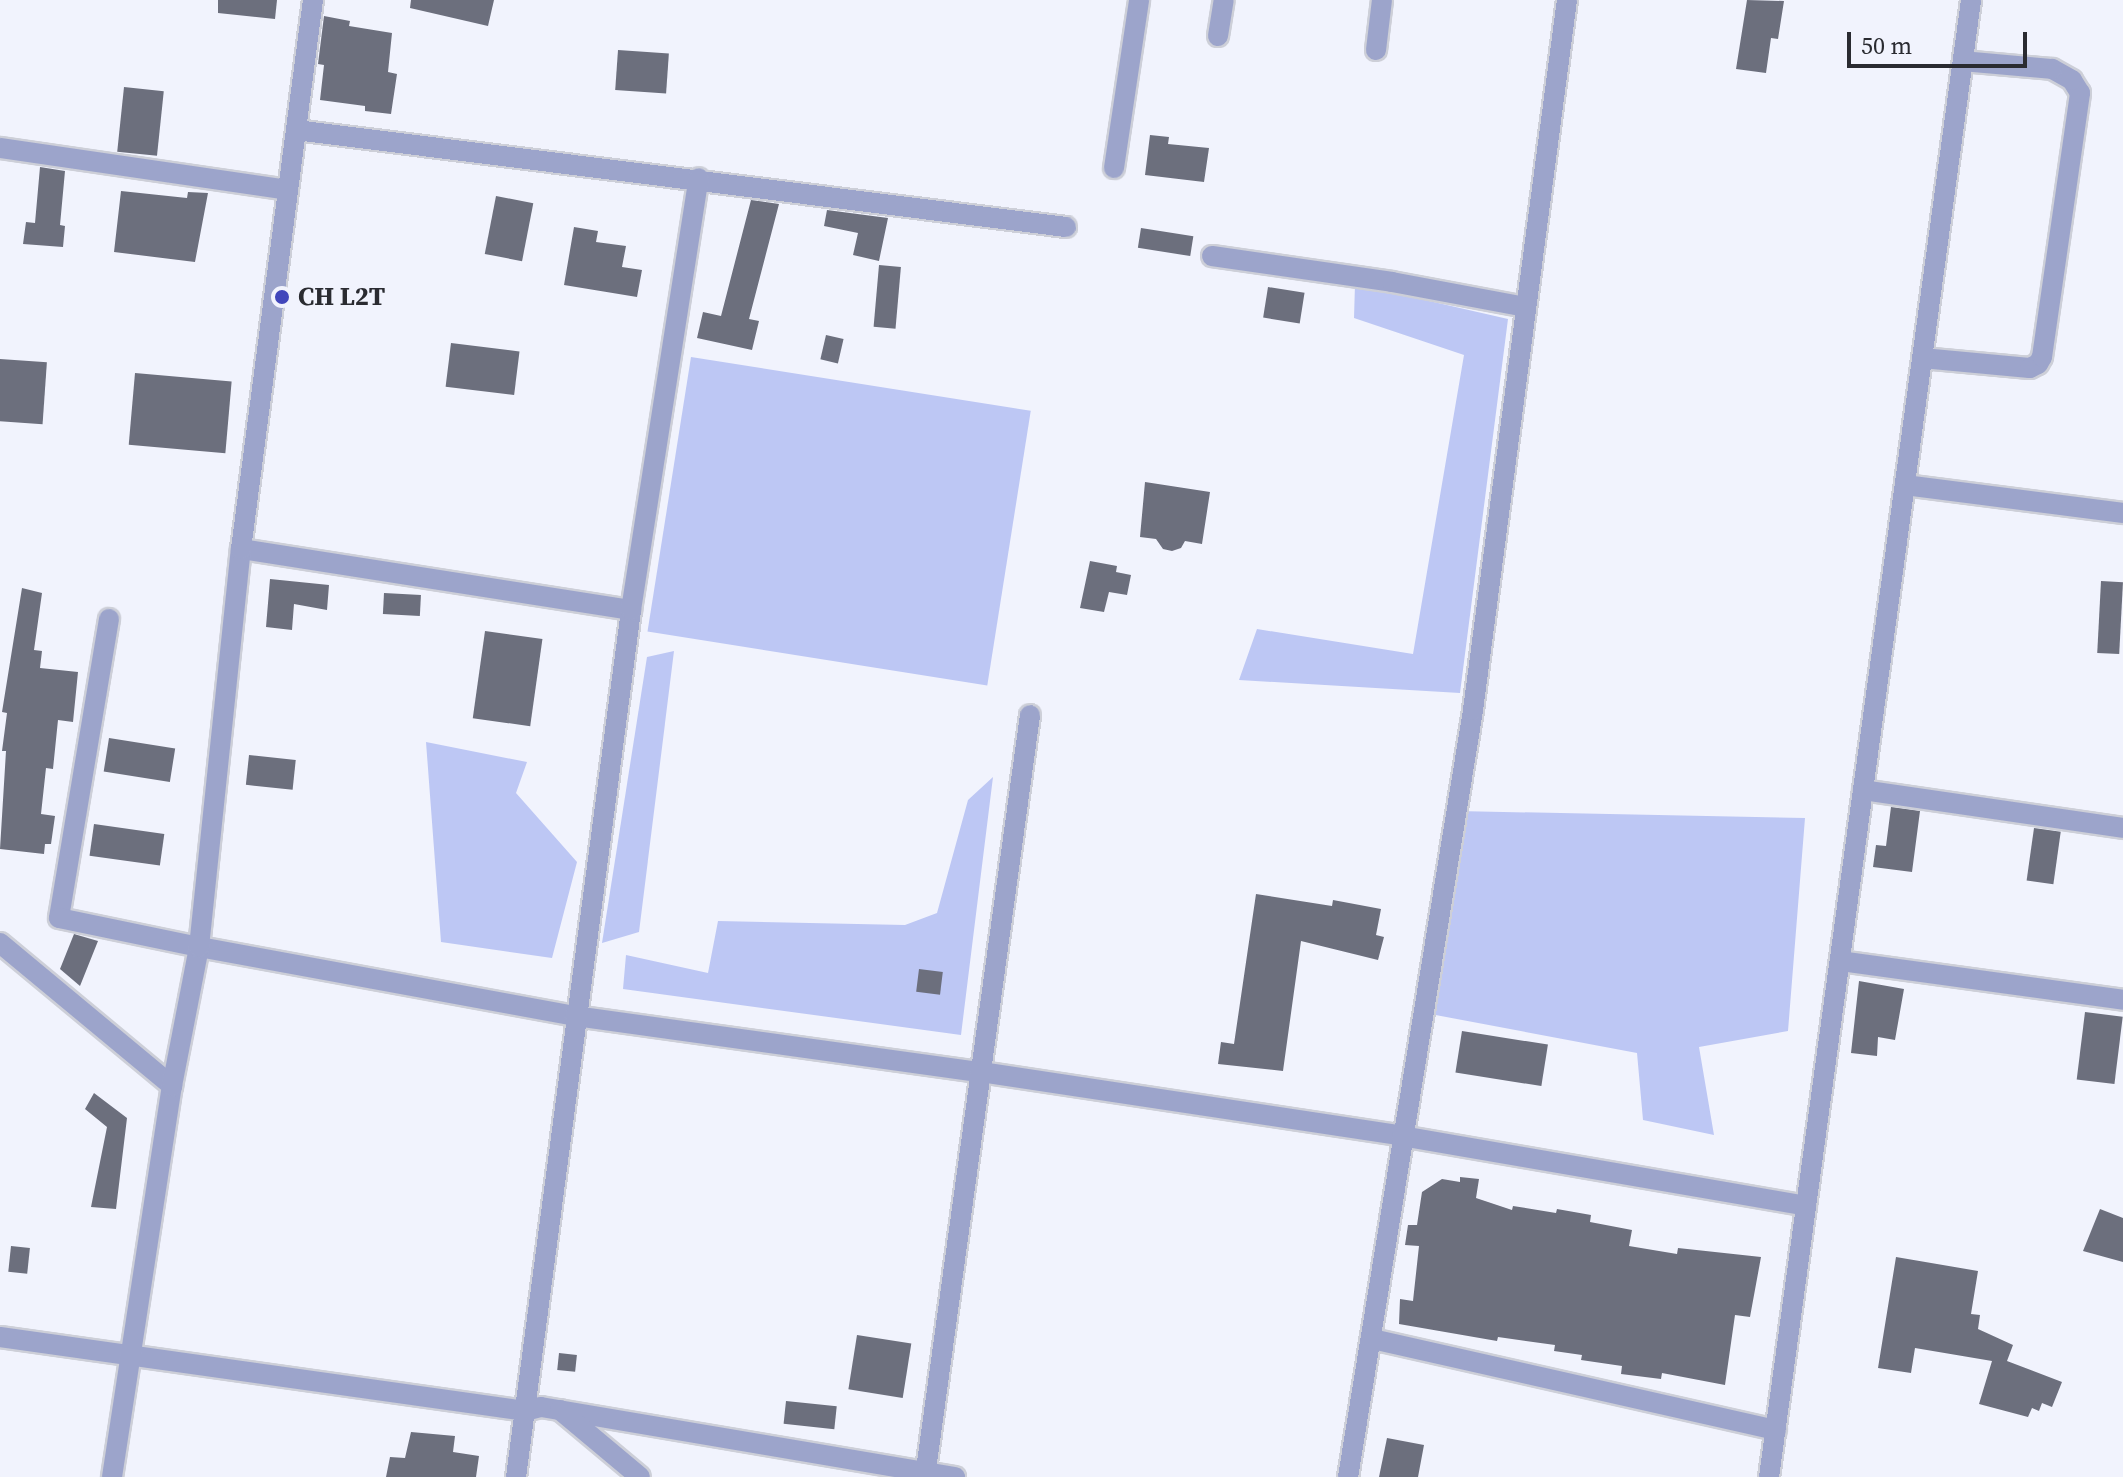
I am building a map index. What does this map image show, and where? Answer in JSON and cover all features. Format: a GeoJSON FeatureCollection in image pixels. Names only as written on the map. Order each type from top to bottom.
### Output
{"type":"FeatureCollection","features":[{"type":"Feature","properties":{"kind":"street"},"geometry":{"type":"LineString","coordinates":[[112,1477],[128,1353],[172,1086],[199,947],[241,549],[313,0]]}},
{"type":"Feature","properties":{"kind":"street"},"geometry":{"type":"LineString","coordinates":[[1114,168],[1139,0]]}},
{"type":"Feature","properties":{"kind":"street"},"geometry":{"type":"LineString","coordinates":[[1218,36],[1224,0]]}},
{"type":"Feature","properties":{"kind":"street"},"geometry":{"type":"LineString","coordinates":[[1376,50],[1382,0]]}},
{"type":"Feature","properties":{"kind":"street"},"geometry":{"type":"LineString","coordinates":[[1348,1477],[1473,710],[1567,0]]}},
{"type":"Feature","properties":{"kind":"street"},"geometry":{"type":"LineString","coordinates":[[1769,1477],[1971,0]]}},
{"type":"Feature","properties":{"kind":"street"},"geometry":{"type":"LineString","coordinates":[[1922,358],[2030,368],[2038,364],[2042,357],[2080,93],[2072,80],[2052,69],[1963,61]]}},
{"type":"Feature","properties":{"kind":"street"},"geometry":{"type":"LineString","coordinates":[[296,130],[699,178],[1066,227]]}},
{"type":"Feature","properties":{"kind":"street"},"geometry":{"type":"LineString","coordinates":[[0,148],[288,190]]}},
{"type":"Feature","properties":{"kind":"street"},"geometry":{"type":"LineString","coordinates":[[516,1477],[631,610],[699,178]]}},
{"type":"Feature","properties":{"kind":"street"},"geometry":{"type":"LineString","coordinates":[[1212,256],[1392,282],[1526,307]]}},
{"type":"Feature","properties":{"kind":"street"},"geometry":{"type":"LineString","coordinates":[[1905,485],[2123,513]]}},
{"type":"Feature","properties":{"kind":"street"},"geometry":{"type":"LineString","coordinates":[[241,549],[631,610]]}},
{"type":"Feature","properties":{"kind":"street"},"geometry":{"type":"LineString","coordinates":[[109,619],[59,918],[575,1016],[981,1072],[1402,1136],[1806,1206]]}},
{"type":"Feature","properties":{"kind":"street"},"geometry":{"type":"LineString","coordinates":[[926,1475],[1030,715]]}},
{"type":"Feature","properties":{"kind":"street"},"geometry":{"type":"LineString","coordinates":[[1863,790],[2123,828]]}},
{"type":"Feature","properties":{"kind":"street"},"geometry":{"type":"LineString","coordinates":[[0,943],[172,1086]]}},
{"type":"Feature","properties":{"kind":"street"},"geometry":{"type":"LineString","coordinates":[[1840,961],[2123,1000]]}},
{"type":"Feature","properties":{"kind":"street"},"geometry":{"type":"LineString","coordinates":[[0,1337],[525,1411],[541,1407],[926,1475],[955,1477]]}},
{"type":"Feature","properties":{"kind":"street"},"geometry":{"type":"LineString","coordinates":[[1372,1339],[1776,1430]]}},
{"type":"Feature","properties":{"kind":"street"},"geometry":{"type":"LineString","coordinates":[[559,1410],[640,1477]]}},
{"type":"Feature","properties":{"kind":"shaded area"},"geometry":{"type":"Polygon","coordinates":[[[1355,284],[1508,319],[1460,693],[1239,680],[1257,629],[1413,654],[1464,355],[1354,318],[1355,284]]]}},
{"type":"Feature","properties":{"kind":"shaded area"},"geometry":{"type":"Polygon","coordinates":[[[691,357],[1031,411],[987,685],[648,632],[691,357]]]}},
{"type":"Feature","properties":{"kind":"shaded area"},"geometry":{"type":"Polygon","coordinates":[[[674,651],[639,932],[602,943],[647,657],[674,651]]]}},
{"type":"Feature","properties":{"kind":"shaded area"},"geometry":{"type":"Polygon","coordinates":[[[426,742],[527,762],[516,793],[577,862],[552,958],[441,942],[426,742]]]}},
{"type":"Feature","properties":{"kind":"shaded area"},"geometry":{"type":"Polygon","coordinates":[[[993,777],[961,1035],[623,989],[626,955],[708,973],[718,921],[905,925],[937,913],[968,800],[993,777]]]}},
{"type":"Feature","properties":{"kind":"shaded area"},"geometry":{"type":"Polygon","coordinates":[[[1457,811],[1805,818],[1788,1031],[1699,1047],[1714,1135],[1643,1120],[1637,1053],[1425,1013],[1457,811]]]}},
{"type":"Feature","properties":{"kind":"building"},"geometry":{"type":"Polygon","coordinates":[[[218,0],[277,0],[275,19],[218,13],[218,0]]]}},
{"type":"Feature","properties":{"kind":"building"},"geometry":{"type":"Polygon","coordinates":[[[411,0],[494,0],[488,26],[410,8],[411,0]]]}},
{"type":"Feature","properties":{"kind":"building"},"geometry":{"type":"Polygon","coordinates":[[[1747,0],[1784,1],[1778,39],[1771,38],[1766,73],[1736,69],[1747,0]]]}},
{"type":"Feature","properties":{"kind":"building"},"geometry":{"type":"Polygon","coordinates":[[[324,16],[350,21],[349,26],[392,33],[388,72],[397,74],[391,114],[365,111],[365,106],[320,100],[324,65],[318,64],[324,16]]]}},
{"type":"Feature","properties":{"kind":"building"},"geometry":{"type":"Polygon","coordinates":[[[618,50],[669,54],[666,93],[615,90],[618,50]]]}},
{"type":"Feature","properties":{"kind":"building"},"geometry":{"type":"Polygon","coordinates":[[[124,87],[164,91],[157,156],[117,152],[124,87]]]}},
{"type":"Feature","properties":{"kind":"building"},"geometry":{"type":"Polygon","coordinates":[[[1150,135],[1169,137],[1168,144],[1209,148],[1204,182],[1145,175],[1150,135]]]}},
{"type":"Feature","properties":{"kind":"building"},"geometry":{"type":"Polygon","coordinates":[[[40,167],[65,171],[60,225],[65,226],[63,247],[23,244],[26,222],[35,223],[40,167]]]}},
{"type":"Feature","properties":{"kind":"building"},"geometry":{"type":"Polygon","coordinates":[[[121,191],[187,198],[188,192],[208,193],[195,262],[114,252],[121,191]]]}},
{"type":"Feature","properties":{"kind":"building"},"geometry":{"type":"Polygon","coordinates":[[[496,196],[533,203],[522,261],[485,254],[496,196]]]}},
{"type":"Feature","properties":{"kind":"building"},"geometry":{"type":"Polygon","coordinates":[[[751,200],[779,204],[749,319],[759,321],[752,350],[697,338],[703,312],[721,316],[751,200]]]}},
{"type":"Feature","properties":{"kind":"building"},"geometry":{"type":"Polygon","coordinates":[[[827,210],[888,218],[879,261],[853,255],[858,233],[824,226],[827,210]]]}},
{"type":"Feature","properties":{"kind":"building"},"geometry":{"type":"Polygon","coordinates":[[[574,227],[598,231],[596,242],[626,246],[622,267],[642,270],[637,297],[564,285],[574,227]]]}},
{"type":"Feature","properties":{"kind":"building"},"geometry":{"type":"Polygon","coordinates":[[[1141,228],[1193,236],[1190,256],[1138,248],[1141,228]]]}},
{"type":"Feature","properties":{"kind":"building"},"geometry":{"type":"Polygon","coordinates":[[[879,265],[901,267],[896,329],[874,327],[879,265]]]}},
{"type":"Feature","properties":{"kind":"building"},"geometry":{"type":"Polygon","coordinates":[[[1268,287],[1305,293],[1300,323],[1263,318],[1268,287]]]}},
{"type":"Feature","properties":{"kind":"building"},"geometry":{"type":"Polygon","coordinates":[[[826,335],[844,339],[838,363],[820,359],[826,335]]]}},
{"type":"Feature","properties":{"kind":"building"},"geometry":{"type":"Polygon","coordinates":[[[451,343],[519,351],[514,395],[446,387],[451,343]]]}},
{"type":"Feature","properties":{"kind":"building"},"geometry":{"type":"Polygon","coordinates":[[[0,359],[47,362],[43,424],[0,421],[0,359]]]}},
{"type":"Feature","properties":{"kind":"building"},"geometry":{"type":"Polygon","coordinates":[[[135,373],[232,381],[225,453],[129,445],[135,373]]]}},
{"type":"Feature","properties":{"kind":"building"},"geometry":{"type":"Polygon","coordinates":[[[1145,482],[1210,492],[1202,544],[1185,541],[1181,548],[1172,551],[1163,549],[1156,539],[1140,537],[1145,482]]]}},
{"type":"Feature","properties":{"kind":"building"},"geometry":{"type":"Polygon","coordinates":[[[1090,561],[1117,566],[1116,572],[1131,575],[1127,595],[1109,592],[1104,612],[1080,608],[1090,561]]]}},
{"type":"Feature","properties":{"kind":"building"},"geometry":{"type":"Polygon","coordinates":[[[270,579],[329,585],[327,610],[294,604],[292,630],[266,627],[270,579]]]}},
{"type":"Feature","properties":{"kind":"building"},"geometry":{"type":"Polygon","coordinates":[[[2101,581],[2123,582],[2119,654],[2097,653],[2101,581]]]}},
{"type":"Feature","properties":{"kind":"building"},"geometry":{"type":"Polygon","coordinates":[[[22,588],[42,593],[34,650],[42,651],[40,668],[78,672],[73,722],[58,720],[53,769],[46,768],[41,814],[55,816],[51,844],[45,844],[44,854],[0,849],[6,751],[2,751],[7,713],[2,712],[22,588]]]}},
{"type":"Feature","properties":{"kind":"building"},"geometry":{"type":"Polygon","coordinates":[[[384,593],[421,595],[420,616],[383,614],[384,593]]]}},
{"type":"Feature","properties":{"kind":"building"},"geometry":{"type":"Polygon","coordinates":[[[485,631],[542,639],[530,726],[473,718],[485,631]]]}},
{"type":"Feature","properties":{"kind":"building"},"geometry":{"type":"Polygon","coordinates":[[[109,738],[175,748],[170,782],[104,772],[109,738]]]}},
{"type":"Feature","properties":{"kind":"building"},"geometry":{"type":"Polygon","coordinates":[[[249,755],[296,760],[293,790],[246,785],[249,755]]]}},
{"type":"Feature","properties":{"kind":"building"},"geometry":{"type":"Polygon","coordinates":[[[1891,807],[1920,811],[1912,872],[1873,867],[1876,845],[1886,846],[1891,807]]]}},
{"type":"Feature","properties":{"kind":"building"},"geometry":{"type":"Polygon","coordinates":[[[94,824],[164,834],[160,866],[90,856],[94,824]]]}},
{"type":"Feature","properties":{"kind":"building"},"geometry":{"type":"Polygon","coordinates":[[[2034,828],[2061,832],[2053,884],[2027,880],[2034,828]]]}},
{"type":"Feature","properties":{"kind":"building"},"geometry":{"type":"Polygon","coordinates":[[[1256,894],[1332,906],[1333,900],[1381,909],[1376,935],[1384,937],[1378,960],[1301,941],[1283,1071],[1218,1064],[1221,1042],[1234,1044],[1256,894]]]}},
{"type":"Feature","properties":{"kind":"building"},"geometry":{"type":"Polygon","coordinates":[[[74,934],[98,941],[80,986],[60,969],[74,934]]]}},
{"type":"Feature","properties":{"kind":"building"},"geometry":{"type":"Polygon","coordinates":[[[919,969],[943,972],[940,995],[916,992],[919,969]]]}},
{"type":"Feature","properties":{"kind":"building"},"geometry":{"type":"Polygon","coordinates":[[[1859,981],[1904,989],[1895,1040],[1878,1037],[1877,1056],[1851,1053],[1859,981]]]}},
{"type":"Feature","properties":{"kind":"building"},"geometry":{"type":"Polygon","coordinates":[[[2085,1012],[2123,1017],[2114,1084],[2077,1079],[2085,1012]]]}},
{"type":"Feature","properties":{"kind":"building"},"geometry":{"type":"Polygon","coordinates":[[[1462,1031],[1548,1045],[1541,1086],[1455,1072],[1462,1031]]]}},
{"type":"Feature","properties":{"kind":"building"},"geometry":{"type":"Polygon","coordinates":[[[94,1093],[127,1118],[116,1209],[91,1207],[107,1127],[85,1109],[94,1093]]]}},
{"type":"Feature","properties":{"kind":"building"},"geometry":{"type":"Polygon","coordinates":[[[1460,1177],[1479,1179],[1476,1198],[1512,1210],[1513,1206],[1556,1213],[1557,1209],[1591,1215],[1590,1222],[1632,1230],[1629,1246],[1677,1254],[1678,1248],[1761,1257],[1750,1317],[1735,1315],[1725,1385],[1662,1373],[1661,1379],[1621,1374],[1622,1366],[1581,1360],[1582,1355],[1554,1351],[1555,1345],[1498,1337],[1497,1341],[1399,1324],[1400,1299],[1413,1301],[1419,1246],[1405,1245],[1408,1225],[1417,1225],[1422,1192],[1442,1179],[1460,1182],[1460,1177]]]}},
{"type":"Feature","properties":{"kind":"building"},"geometry":{"type":"Polygon","coordinates":[[[2100,1209],[2123,1218],[2123,1262],[2083,1251],[2100,1209]]]}},
{"type":"Feature","properties":{"kind":"building"},"geometry":{"type":"Polygon","coordinates":[[[11,1246],[30,1248],[27,1274],[8,1272],[11,1246]]]}},
{"type":"Feature","properties":{"kind":"building"},"geometry":{"type":"Polygon","coordinates":[[[1896,1257],[1978,1271],[1971,1314],[1980,1315],[1978,1329],[2013,1345],[2007,1361],[2062,1382],[2052,1407],[2042,1403],[2039,1411],[2032,1408],[2028,1417],[1979,1404],[1992,1361],[1915,1348],[1911,1373],[1878,1368],[1896,1257]]]}},
{"type":"Feature","properties":{"kind":"building"},"geometry":{"type":"Polygon","coordinates":[[[857,1335],[911,1344],[903,1398],[848,1389],[857,1335]]]}},
{"type":"Feature","properties":{"kind":"building"},"geometry":{"type":"Polygon","coordinates":[[[559,1353],[577,1355],[575,1372],[557,1370],[559,1353]]]}},
{"type":"Feature","properties":{"kind":"building"},"geometry":{"type":"Polygon","coordinates":[[[786,1401],[837,1406],[834,1429],[784,1424],[786,1401]]]}},
{"type":"Feature","properties":{"kind":"building"},"geometry":{"type":"Polygon","coordinates":[[[411,1432],[455,1436],[453,1452],[479,1456],[476,1477],[386,1477],[390,1457],[405,1458],[411,1432]]]}},
{"type":"Feature","properties":{"kind":"building"},"geometry":{"type":"Polygon","coordinates":[[[1387,1438],[1424,1445],[1418,1477],[1379,1477],[1387,1438]]]}},
{"type":"Feature","properties":{"kind":"place","name":"CH L2T"},"geometry":{"type":"Point","coordinates":[282,297]}}]}
